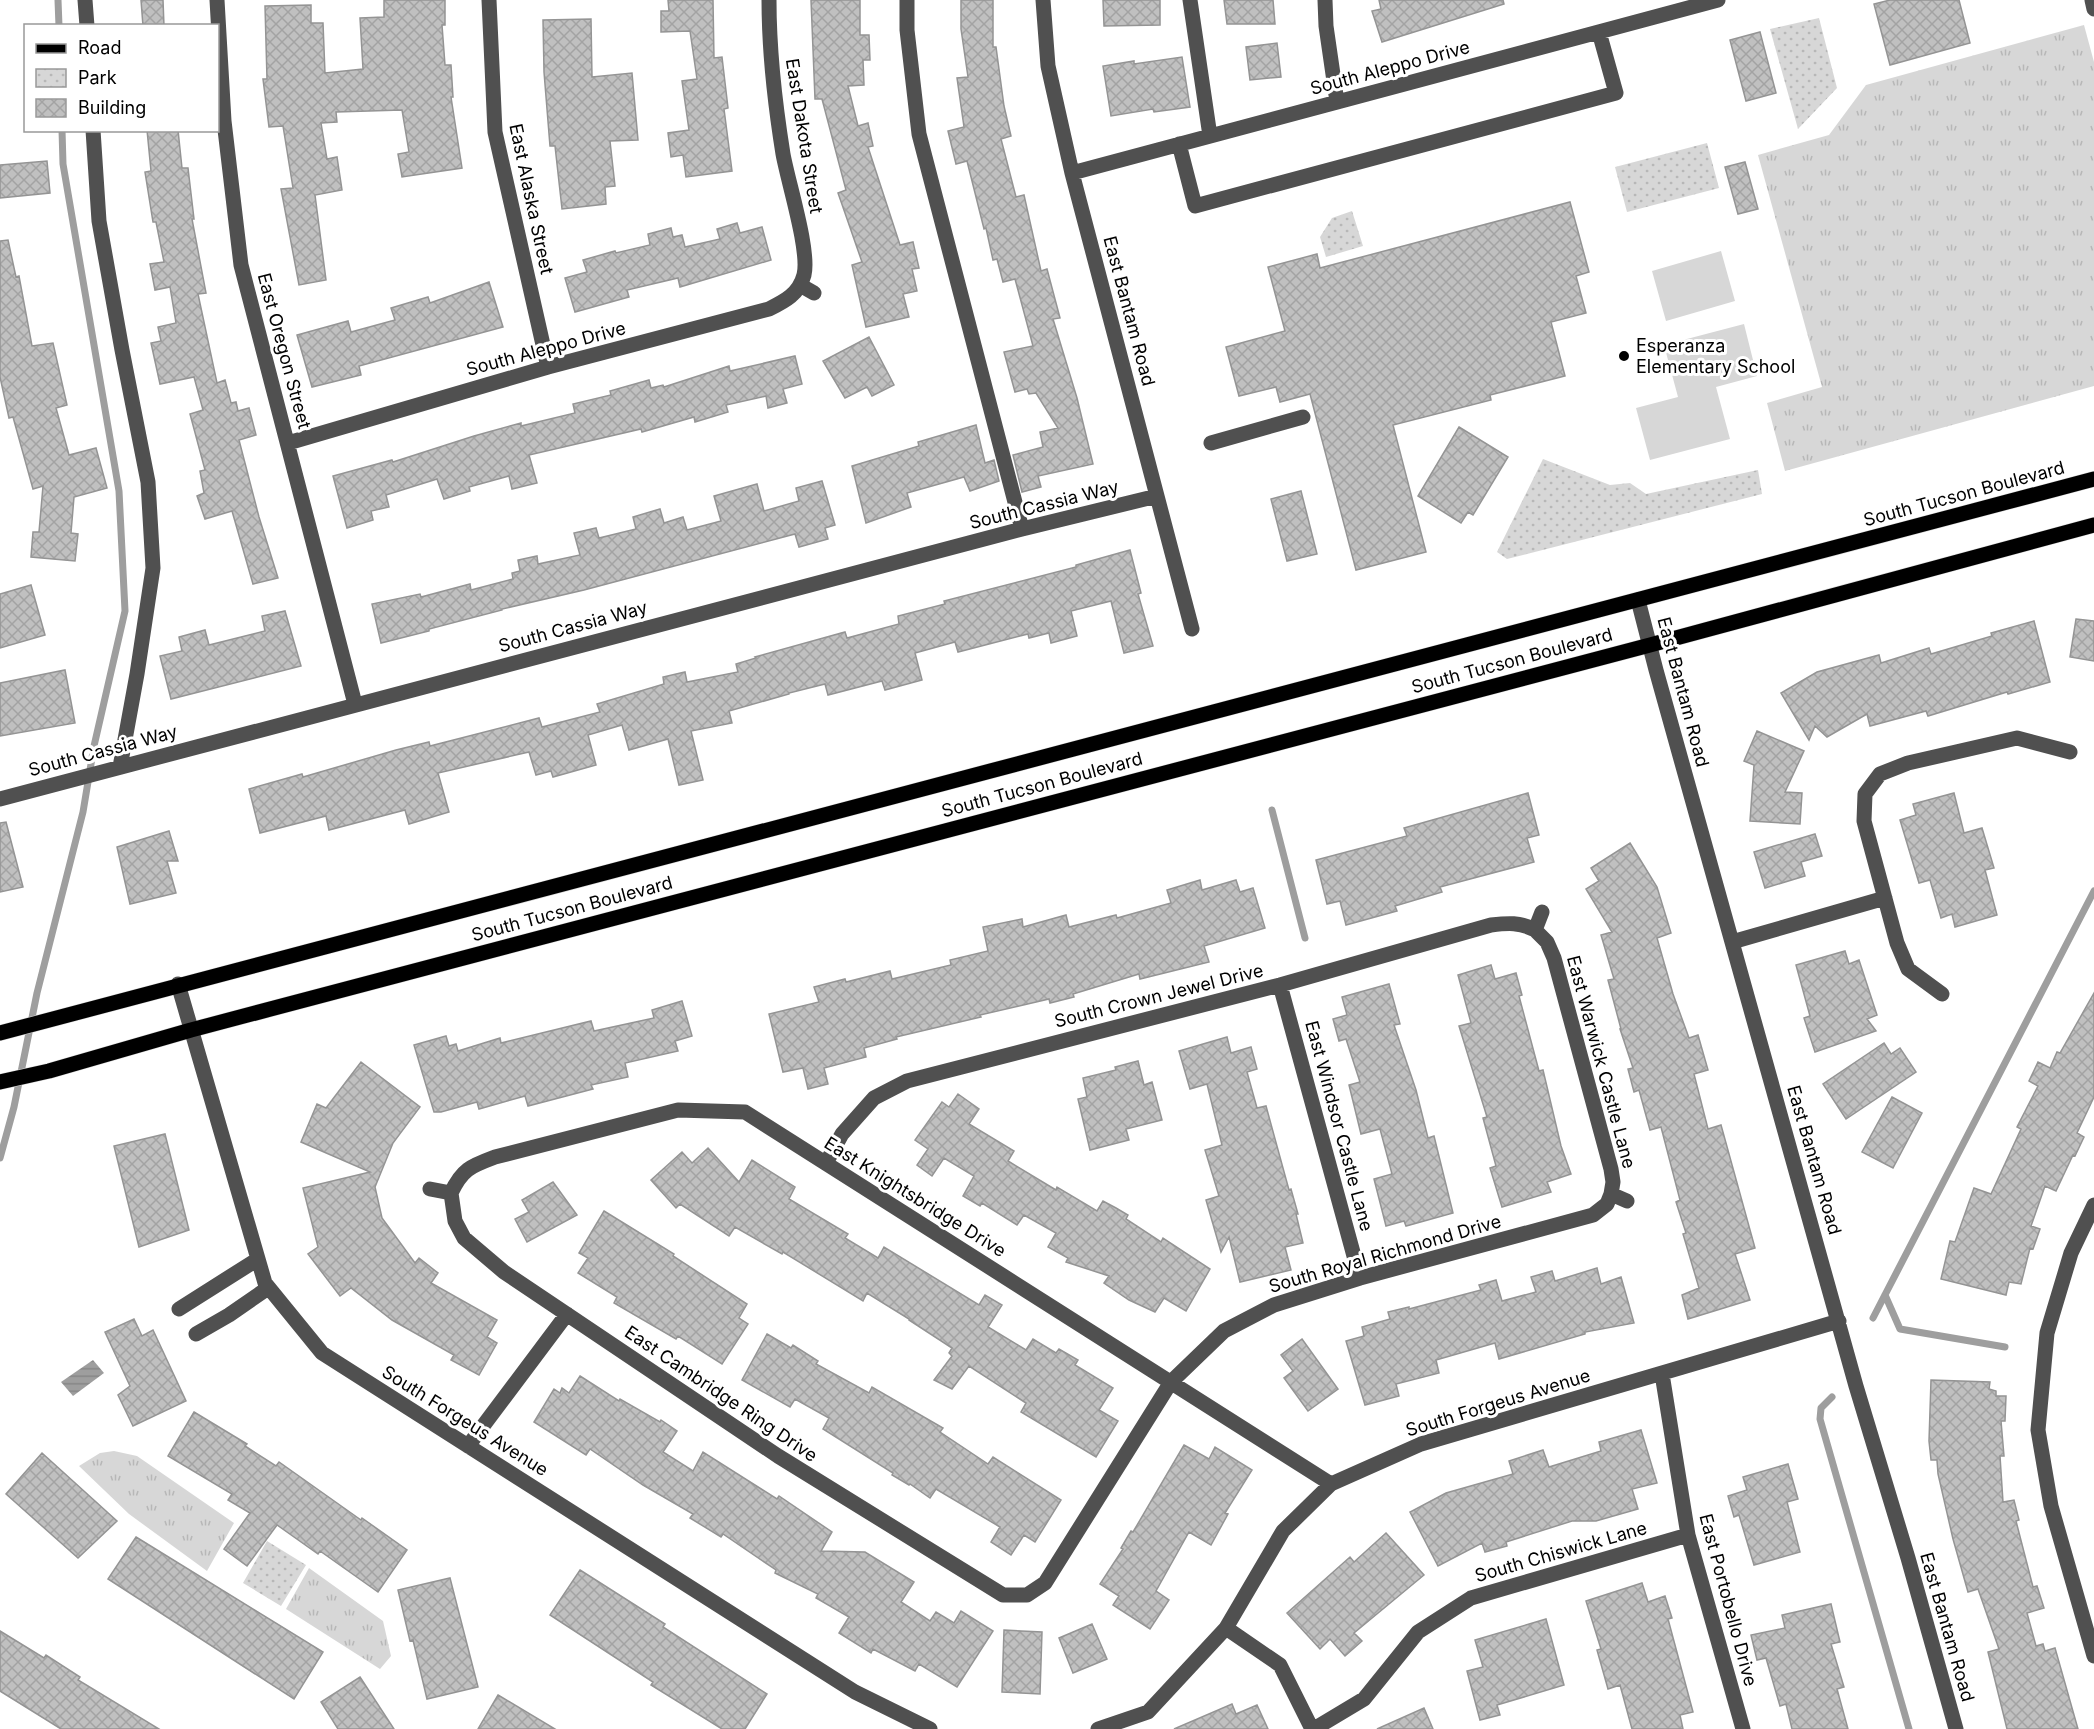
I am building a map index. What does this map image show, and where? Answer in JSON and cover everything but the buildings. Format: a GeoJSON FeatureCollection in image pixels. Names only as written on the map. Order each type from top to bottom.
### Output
{"type":"FeatureCollection","features":[{"type":"Feature","properties":{"kind":"main road","name":"South Tucson Boulevard"},"geometry":{"type":"LineString","coordinates":[[6,1031],[2094,479]]}},
{"type":"Feature","properties":{"kind":"main road","name":"South Tucson Boulevard"},"geometry":{"type":"LineString","coordinates":[[0,1082],[49,1071],[191,1030],[1650,645],[2094,525]]}},
{"type":"Feature","properties":{"kind":"street"},"geometry":{"type":"LineString","coordinates":[[85,0],[87,24]]}},
{"type":"Feature","properties":{"kind":"street","name":"East Oregon Street"},"geometry":{"type":"LineString","coordinates":[[217,0],[218,24]]}},
{"type":"Feature","properties":{"kind":"street","name":"East Alaska Street"},"geometry":{"type":"LineString","coordinates":[[489,0],[495,132],[548,367]]}},
{"type":"Feature","properties":{"kind":"street","name":"East Dakota Street"},"geometry":{"type":"LineString","coordinates":[[769,0],[776,106],[783,156],[804,254],[802,281]]}},
{"type":"Feature","properties":{"kind":"street"},"geometry":{"type":"LineString","coordinates":[[907,0],[907,30],[919,134],[1022,530]]}},
{"type":"Feature","properties":{"kind":"street","name":"East Bantam Road"},"geometry":{"type":"LineString","coordinates":[[1043,0],[1048,66],[1072,173],[1192,629]]}},
{"type":"Feature","properties":{"kind":"street"},"geometry":{"type":"LineString","coordinates":[[1190,0],[1210,136]]}},
{"type":"Feature","properties":{"kind":"street"},"geometry":{"type":"LineString","coordinates":[[1325,0],[1326,26],[1337,102]]}},
{"type":"Feature","properties":{"kind":"street","name":"South Aleppo Drive"},"geometry":{"type":"LineString","coordinates":[[1072,173],[1718,0]]}},
{"type":"Feature","properties":{"kind":"street"},"geometry":{"type":"LineString","coordinates":[[2092,0],[2094,9]]}},
{"type":"Feature","properties":{"kind":"street"},"geometry":{"type":"LineString","coordinates":[[1179,144],[1195,206],[1616,93],[1599,32]]}},
{"type":"Feature","properties":{"kind":"street","name":"East Oregon Street"},"geometry":{"type":"LineString","coordinates":[[219,35],[224,121],[241,265],[355,704]]}},
{"type":"Feature","properties":{"kind":"street"},"geometry":{"type":"LineString","coordinates":[[93,132],[99,221],[148,482],[153,568],[120,767]]}},
{"type":"Feature","properties":{"kind":"street"},"geometry":{"type":"LineString","coordinates":[[802,281],[814,293]]}},
{"type":"Feature","properties":{"kind":"street","name":"South Aleppo Drive"},"geometry":{"type":"LineString","coordinates":[[288,443],[548,367],[770,309],[789,298],[802,281]]}},
{"type":"Feature","properties":{"kind":"street"},"geometry":{"type":"LineString","coordinates":[[1211,442],[1303,417]]}},
{"type":"Feature","properties":{"kind":"street","name":"South Cassia Way"},"geometry":{"type":"LineString","coordinates":[[0,799],[355,704],[1157,496]]}},
{"type":"Feature","properties":{"kind":"street","name":"East Bantam Road"},"geometry":{"type":"LineString","coordinates":[[1638,600],[1856,1386],[1956,1729]]}},
{"type":"Feature","properties":{"kind":"street"},"geometry":{"type":"LineString","coordinates":[[1942,994],[1908,969],[1897,942],[1864,821],[1861,788],[1880,774],[1908,764],[2018,738],[2070,752]]}},
{"type":"Feature","properties":{"kind":"street"},"geometry":{"type":"LineString","coordinates":[[1732,942],[1884,898]]}},
{"type":"Feature","properties":{"kind":"street"},"geometry":{"type":"LineString","coordinates":[[1535,930],[1542,912]]}},
{"type":"Feature","properties":{"kind":"street","name":"South Crown Jewel Drive"},"geometry":{"type":"LineString","coordinates":[[826,1163],[842,1134],[874,1098],[907,1081],[1280,985],[1491,925],[1512,923],[1525,925],[1535,930]]}},
{"type":"Feature","properties":{"kind":"street","name":"East Warwick Castle Lane"},"geometry":{"type":"LineString","coordinates":[[1535,930],[1548,942],[1554,958],[1611,1169],[1613,1182],[1611,1194]]}},
{"type":"Feature","properties":{"kind":"street","name":"South Forgeus Avenue"},"geometry":{"type":"LineString","coordinates":[[178,984],[265,1283],[322,1353],[855,1692],[930,1729]]}},
{"type":"Feature","properties":{"kind":"street","name":"East Windsor Castle Lane"},"geometry":{"type":"LineString","coordinates":[[1280,985],[1360,1278]]}},
{"type":"Feature","properties":{"kind":"street","name":"East Knightsbridge Drive"},"geometry":{"type":"LineString","coordinates":[[451,1193],[457,1179],[466,1169],[495,1157],[678,1110],[745,1112],[1331,1484]]}},
{"type":"Feature","properties":{"kind":"street"},"geometry":{"type":"LineString","coordinates":[[430,1189],[451,1193]]}},
{"type":"Feature","properties":{"kind":"street","name":"East Cambridge Ring Drive"},"geometry":{"type":"LineString","coordinates":[[451,1193],[456,1221],[464,1238],[504,1272],[778,1456],[993,1589],[1003,1595],[1027,1594]]}},
{"type":"Feature","properties":{"kind":"street"},"geometry":{"type":"LineString","coordinates":[[1611,1194],[1627,1201]]}},
{"type":"Feature","properties":{"kind":"street","name":"South Royal Richmond Drive"},"geometry":{"type":"LineString","coordinates":[[1027,1594],[1045,1583],[1171,1382],[1224,1331],[1274,1305],[1360,1278],[1593,1215],[1607,1204],[1611,1194]]}},
{"type":"Feature","properties":{"kind":"street"},"geometry":{"type":"LineString","coordinates":[[2094,1204],[2071,1252],[2047,1333],[2038,1430],[2051,1506],[2094,1656]]}},
{"type":"Feature","properties":{"kind":"street"},"geometry":{"type":"LineString","coordinates":[[179,1308],[258,1259]]}},
{"type":"Feature","properties":{"kind":"street"},"geometry":{"type":"LineString","coordinates":[[196,1334],[230,1315],[268,1288]]}},
{"type":"Feature","properties":{"kind":"street"},"geometry":{"type":"LineString","coordinates":[[468,1446],[567,1314]]}},
{"type":"Feature","properties":{"kind":"street","name":"South Forgeus Avenue"},"geometry":{"type":"LineString","coordinates":[[1098,1729],[1148,1712],[1226,1628],[1283,1531],[1331,1484],[1421,1444],[1839,1322]]}},
{"type":"Feature","properties":{"kind":"street","name":"East Portobello Drive"},"geometry":{"type":"LineString","coordinates":[[1662,1374],[1688,1535],[1743,1729]]}},
{"type":"Feature","properties":{"kind":"street","name":"South Chiswick Lane"},"geometry":{"type":"LineString","coordinates":[[1313,1729],[1364,1699],[1418,1632],[1471,1598],[1688,1535]]}},
{"type":"Feature","properties":{"kind":"street"},"geometry":{"type":"LineString","coordinates":[[1226,1628],[1280,1665],[1313,1729]]}},
{"type":"Feature","properties":{"kind":"green space"},"geometry":{"type":"Polygon","coordinates":[[[1819,18],[1837,88],[1798,129],[1770,29],[1819,18]]]}},
{"type":"Feature","properties":{"kind":"green space"},"geometry":{"type":"Polygon","coordinates":[[[2084,25],[2094,62],[2094,386],[1785,471],[1767,403],[1822,387],[1758,155],[1829,135],[1866,85],[2084,25]]]}},
{"type":"Feature","properties":{"kind":"green space"},"geometry":{"type":"Polygon","coordinates":[[[1707,143],[1719,188],[1627,212],[1615,167],[1707,143]]]}},
{"type":"Feature","properties":{"kind":"green space"},"geometry":{"type":"Polygon","coordinates":[[[1352,211],[1363,246],[1326,257],[1320,237],[1332,218],[1352,211]]]}},
{"type":"Feature","properties":{"kind":"green space"},"geometry":{"type":"Polygon","coordinates":[[[1721,251],[1735,301],[1666,321],[1652,271],[1721,251]]]}},
{"type":"Feature","properties":{"kind":"green space"},"geometry":{"type":"Polygon","coordinates":[[[1744,324],[1757,376],[1716,387],[1730,439],[1650,460],[1636,408],[1678,397],[1664,345],[1744,324]]]}},
{"type":"Feature","properties":{"kind":"green space"},"geometry":{"type":"Polygon","coordinates":[[[1543,459],[1610,485],[1630,483],[1646,494],[1758,470],[1762,494],[1507,559],[1497,552],[1543,459]]]}},
{"type":"Feature","properties":{"kind":"green space"},"geometry":{"type":"Polygon","coordinates":[[[114,1451],[137,1456],[234,1523],[207,1571],[129,1514],[79,1466],[100,1453],[114,1451]]]}},
{"type":"Feature","properties":{"kind":"green space"},"geometry":{"type":"Polygon","coordinates":[[[267,1541],[306,1565],[281,1606],[243,1583],[267,1541]]]}},
{"type":"Feature","properties":{"kind":"green space"},"geometry":{"type":"Polygon","coordinates":[[[309,1568],[383,1621],[391,1656],[380,1669],[286,1609],[309,1568]]]}},
{"type":"Feature","properties":{"kind":"shaded area"},"geometry":{"type":"Polygon","coordinates":[[[93,1360],[104,1373],[73,1396],[61,1382],[93,1360]]]}},
{"type":"Feature","properties":{"kind":"waterway"},"geometry":{"type":"LineString","coordinates":[[58,0],[59,24]]}},
{"type":"Feature","properties":{"kind":"waterway"},"geometry":{"type":"LineString","coordinates":[[0,1158],[14,1107],[37,993],[83,812],[94,746],[125,611],[119,491],[63,164],[62,132]]}},
{"type":"Feature","properties":{"kind":"waterway"},"geometry":{"type":"LineString","coordinates":[[1272,810],[1305,938]]}},
{"type":"Feature","properties":{"kind":"waterway"},"geometry":{"type":"LineString","coordinates":[[1873,1318],[2094,891]]}},
{"type":"Feature","properties":{"kind":"waterway"},"geometry":{"type":"LineString","coordinates":[[1885,1295],[1900,1329],[2005,1347]]}},
{"type":"Feature","properties":{"kind":"waterway"},"geometry":{"type":"LineString","coordinates":[[1832,1397],[1821,1408],[1820,1419],[1909,1729]]}},
{"type":"Feature","properties":{"kind":"place","name":"Esperanza Elementary School"},"geometry":{"type":"Point","coordinates":[1624,356]}}]}
